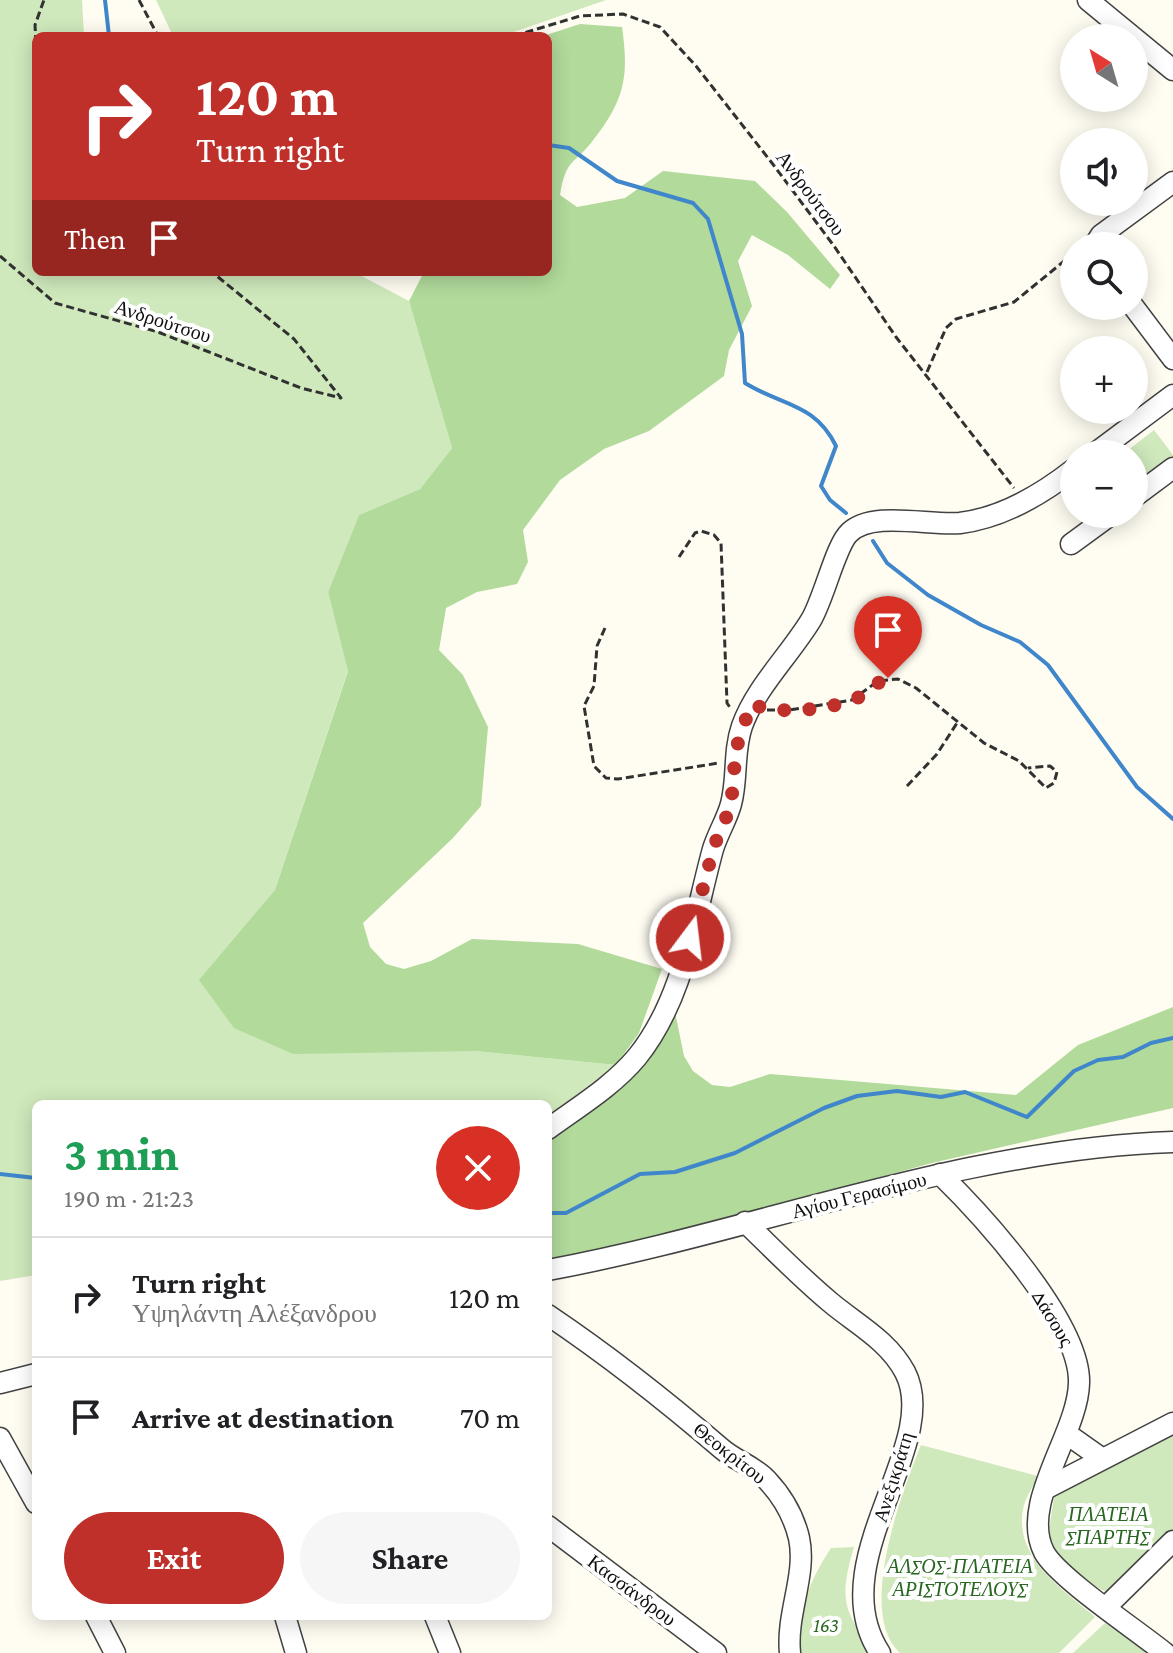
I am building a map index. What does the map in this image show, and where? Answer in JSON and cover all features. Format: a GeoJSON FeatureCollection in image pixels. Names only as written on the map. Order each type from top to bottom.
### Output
{"type":"FeatureCollection","features":[{"type":"Feature","properties":{"kind":"street"},"geometry":{"type":"LineString","coordinates":[[1088,0],[1173,70]]}},
{"type":"Feature","properties":{"kind":"street"},"geometry":{"type":"LineString","coordinates":[[1105,232],[1173,182]]}},
{"type":"Feature","properties":{"kind":"street"},"geometry":{"type":"LineString","coordinates":[[1144,320],[1173,359]]}},
{"type":"Feature","properties":{"kind":"street"},"geometry":{"type":"LineString","coordinates":[[1113,440],[1173,395]]}},
{"type":"Feature","properties":{"kind":"street"},"geometry":{"type":"LineString","coordinates":[[1148,487],[1173,468]]}},
{"type":"Feature","properties":{"kind":"street"},"geometry":{"type":"LineString","coordinates":[[552,1126],[617,1077],[635,1059],[656,1028],[679,974],[714,846],[731,806],[734,761],[742,725],[751,704],[811,620],[833,572],[840,543],[850,531],[871,521],[961,523],[1024,501],[1060,478]]}},
{"type":"Feature","properties":{"kind":"street"},"geometry":{"type":"LineString","coordinates":[[1071,544],[1093,528]]}},
{"type":"Feature","properties":{"kind":"street","name":"Αγίου Γερασίμου"},"geometry":{"type":"LineString","coordinates":[[552,1269],[660,1246],[940,1174],[1057,1151],[1172,1146]]}},
{"type":"Feature","properties":{"kind":"street","name":"Δάσους"},"geometry":{"type":"LineString","coordinates":[[940,1174],[985,1219],[1037,1289],[1071,1344],[1079,1383],[1067,1434],[1045,1489],[1039,1520],[1043,1549],[1061,1572],[1107,1606]]}},
{"type":"Feature","properties":{"kind":"street","name":"Ανεξικράτη"},"geometry":{"type":"LineString","coordinates":[[745,1222],[823,1296],[889,1350],[910,1384],[909,1424],[869,1551],[864,1577],[867,1620],[880,1653]]}},
{"type":"Feature","properties":{"kind":"street","name":"Θεοκρίτου"},"geometry":{"type":"LineString","coordinates":[[552,1318],[636,1378],[730,1455],[760,1473],[778,1495],[795,1524],[801,1553],[789,1616],[790,1653]]}},
{"type":"Feature","properties":{"kind":"street"},"geometry":{"type":"LineString","coordinates":[[0,1383],[32,1375]]}},
{"type":"Feature","properties":{"kind":"street"},"geometry":{"type":"LineString","coordinates":[[1045,1489],[1173,1423]]}},
{"type":"Feature","properties":{"kind":"street"},"geometry":{"type":"LineString","coordinates":[[1067,1434],[1101,1458]]}},
{"type":"Feature","properties":{"kind":"street"},"geometry":{"type":"LineString","coordinates":[[0,1438],[32,1496]]}},
{"type":"Feature","properties":{"kind":"street","name":"Κασσάνδρου"},"geometry":{"type":"LineString","coordinates":[[552,1529],[716,1653]]}},
{"type":"Feature","properties":{"kind":"street"},"geometry":{"type":"LineString","coordinates":[[1165,1653],[1107,1606],[1173,1541]]}},
{"type":"Feature","properties":{"kind":"street"},"geometry":{"type":"LineString","coordinates":[[98,1620],[115,1653]]}},
{"type":"Feature","properties":{"kind":"street"},"geometry":{"type":"LineString","coordinates":[[286,1620],[295,1653]]}},
{"type":"Feature","properties":{"kind":"street"},"geometry":{"type":"LineString","coordinates":[[438,1621],[450,1653]]}},
{"type":"Feature","properties":{"kind":"street"},"geometry":{"type":"LineString","coordinates":[[438,1621],[464,1653]]}},
{"type":"Feature","properties":{"kind":"path"},"geometry":{"type":"LineString","coordinates":[[35,32],[44,0]]}},
{"type":"Feature","properties":{"kind":"path"},"geometry":{"type":"LineString","coordinates":[[139,0],[156,32]]}},
{"type":"Feature","properties":{"kind":"path","name":"Ανδρούτσου"},"geometry":{"type":"LineString","coordinates":[[529,32],[594,15],[623,14],[660,27],[696,66],[763,151],[834,246],[896,337],[1024,501]]}},
{"type":"Feature","properties":{"kind":"path","name":"Ανδρούτσου"},"geometry":{"type":"LineString","coordinates":[[0,256],[55,303],[158,332],[301,388],[341,398],[294,339],[217,276]]}},
{"type":"Feature","properties":{"kind":"path"},"geometry":{"type":"LineString","coordinates":[[927,373],[946,328],[956,319],[1014,302],[1060,264]]}},
{"type":"Feature","properties":{"kind":"path"},"geometry":{"type":"LineString","coordinates":[[679,557],[695,533],[701,531],[714,535],[721,543],[727,703],[742,725]]}},
{"type":"Feature","properties":{"kind":"path"},"geometry":{"type":"LineString","coordinates":[[605,628],[597,646],[594,686],[584,706],[594,766],[606,778],[618,779],[734,761]]}},
{"type":"Feature","properties":{"kind":"path"},"geometry":{"type":"LineString","coordinates":[[751,704],[768,711],[852,700],[888,678],[916,688],[957,723],[1028,768],[1046,788],[1054,783],[1057,772],[1050,766],[1028,768]]}},
{"type":"Feature","properties":{"kind":"path"},"geometry":{"type":"LineString","coordinates":[[907,786],[937,754],[957,723]]}},
{"type":"Feature","properties":{"kind":"green space"},"geometry":{"type":"Polygon","coordinates":[[[0,0],[82,0],[84,32],[32,32],[32,276],[362,276],[409,301],[452,448],[420,489],[359,515],[328,592],[348,670],[275,890],[200,981],[475,1051],[616,1065],[552,1113],[552,1100],[32,1100],[32,1276],[0,1281],[0,0]]]}},
{"type":"Feature","properties":{"kind":"green space"},"geometry":{"type":"Polygon","coordinates":[[[156,0],[606,0],[514,32],[171,32],[156,0]]]}},
{"type":"Feature","properties":{"kind":"green space"},"geometry":{"type":"Polygon","coordinates":[[[580,24],[622,27],[625,60],[622,86],[612,112],[594,139],[568,167],[560,195],[577,207],[625,198],[663,171],[755,181],[787,212],[840,275],[830,289],[788,255],[752,235],[738,261],[752,306],[729,350],[724,376],[649,431],[604,449],[560,480],[523,530],[528,562],[517,584],[477,592],[446,608],[439,650],[463,675],[488,727],[481,806],[453,838],[363,923],[370,947],[386,964],[404,969],[431,961],[472,939],[578,944],[662,969],[639,1033],[616,1065],[475,1051],[293,1054],[234,1028],[199,980],[275,890],[348,671],[328,592],[359,515],[420,489],[452,448],[409,301],[422,276],[552,276],[552,33],[580,24]]]}},
{"type":"Feature","properties":{"kind":"green space"},"geometry":{"type":"Polygon","coordinates":[[[1154,430],[1173,455],[1173,465],[1148,484],[1148,440],[1141,440],[1154,430]]]}},
{"type":"Feature","properties":{"kind":"green space"},"geometry":{"type":"Polygon","coordinates":[[[674,1007],[684,1056],[693,1071],[712,1085],[730,1087],[770,1074],[1016,1095],[1078,1045],[1173,1007],[1173,1108],[932,1163],[747,1214],[552,1262],[552,1133],[674,1007]]]}},
{"type":"Feature","properties":{"kind":"green space","name":"ΠΛΑΤΕΙΑ ΣΠΑΡΤΗΣ"},"geometry":{"type":"Polygon","coordinates":[[[1173,1433],[1173,1535],[1112,1595],[1084,1578],[1058,1553],[1050,1534],[1054,1496],[1173,1433]]]}},
{"type":"Feature","properties":{"kind":"green space","name":"ΑΛΣΟΣ-ΠΛΑΤΕΙΑ ΑΡΙΣΤΟΤΕΛΟΥΣ"},"geometry":{"type":"Polygon","coordinates":[[[921,1445],[1038,1476],[1024,1505],[1022,1524],[1025,1540],[1042,1570],[1095,1617],[1059,1653],[900,1653],[887,1635],[882,1610],[882,1582],[887,1552],[894,1521],[921,1445]]]}},
{"type":"Feature","properties":{"kind":"green space","name":"163"},"geometry":{"type":"Polygon","coordinates":[[[854,1547],[846,1579],[847,1604],[857,1627],[877,1653],[798,1653],[803,1610],[816,1574],[831,1548],[854,1547]]]}},
{"type":"Feature","properties":{"kind":"green space"},"geometry":{"type":"Polygon","coordinates":[[[1105,1623],[1147,1653],[1073,1653],[1105,1623]]]}},
{"type":"Feature","properties":{"kind":"waterway"},"geometry":{"type":"LineString","coordinates":[[105,0],[109,32]]}},
{"type":"Feature","properties":{"kind":"waterway"},"geometry":{"type":"LineString","coordinates":[[552,146],[569,148],[617,181],[693,203],[708,219],[742,334],[745,383],[808,413],[828,432],[836,446],[821,486],[830,500],[846,513]]}},
{"type":"Feature","properties":{"kind":"waterway"},"geometry":{"type":"LineString","coordinates":[[873,541],[887,563],[928,595],[981,625],[1020,642],[1048,665],[1137,787],[1173,819]]}},
{"type":"Feature","properties":{"kind":"waterway"},"geometry":{"type":"LineString","coordinates":[[552,1213],[566,1213],[640,1174],[675,1172],[735,1153],[824,1108],[857,1096],[897,1091],[941,1097],[965,1092],[1027,1117],[1074,1071],[1098,1060],[1123,1057],[1151,1043],[1173,1038]]}},
{"type":"Feature","properties":{"kind":"waterway"},"geometry":{"type":"LineString","coordinates":[[0,1174],[32,1178]]}},
{"type":"Feature","properties":{"kind":"route"},"geometry":{"type":"LineString","coordinates":[[690,938],[714,846],[731,806],[736,749],[751,704],[768,711],[852,700],[878,681],[888,678]]}}]}
